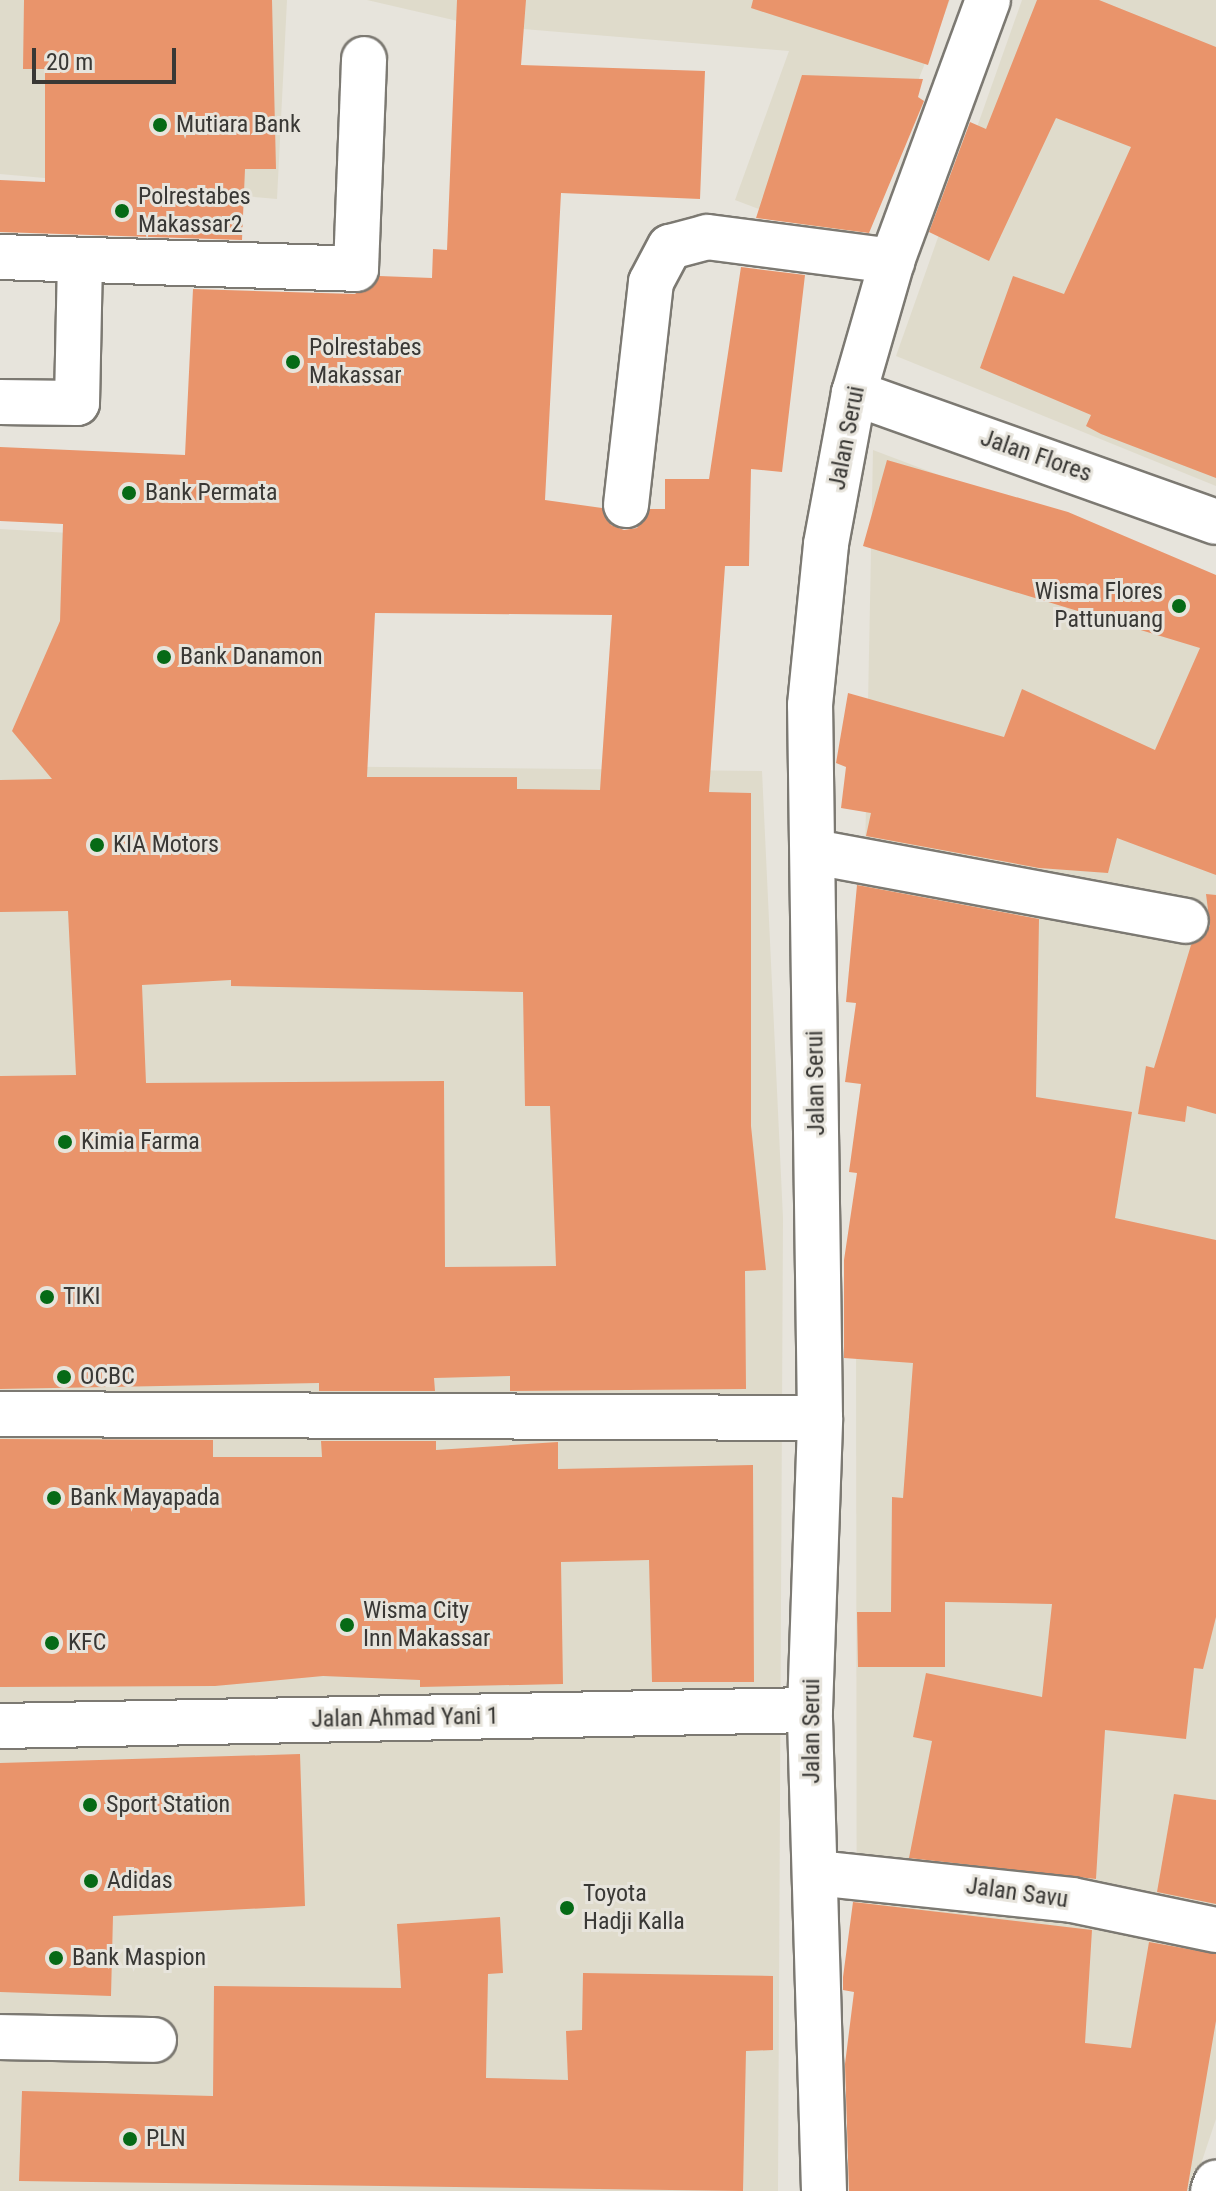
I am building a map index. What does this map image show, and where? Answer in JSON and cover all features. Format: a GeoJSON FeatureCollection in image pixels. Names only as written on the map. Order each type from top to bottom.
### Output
{"type":"FeatureCollection","features":[{"type":"Feature","properties":{"kind":"street","name":"Jalan Serui"},"geometry":{"type":"LineString","coordinates":[[824,2191],[810,1710],[820,1418],[810,705],[826,544],[854,393],[892,261],[988,0]]}},
{"type":"Feature","properties":{"kind":"street"},"geometry":{"type":"LineString","coordinates":[[0,257],[356,269],[364,59]]}},
{"type":"Feature","properties":{"kind":"street"},"geometry":{"type":"LineString","coordinates":[[626,505],[651,282],[670,247],[707,237],[892,261]]}},
{"type":"Feature","properties":{"kind":"street"},"geometry":{"type":"LineString","coordinates":[[0,402],[77,403],[80,260]]}},
{"type":"Feature","properties":{"kind":"street","name":"Jalan Flores"},"geometry":{"type":"LineString","coordinates":[[854,393],[1216,522]]}},
{"type":"Feature","properties":{"kind":"street"},"geometry":{"type":"LineString","coordinates":[[814,852],[1186,921]]}},
{"type":"Feature","properties":{"kind":"street"},"geometry":{"type":"LineString","coordinates":[[0,1414],[820,1418]]}},
{"type":"Feature","properties":{"kind":"street","name":"Jalan Ahmad Yani 1"},"geometry":{"type":"LineString","coordinates":[[0,1726],[810,1710]]}},
{"type":"Feature","properties":{"kind":"street","name":"Jalan Savu"},"geometry":{"type":"LineString","coordinates":[[816,1873],[1057,1897],[1216,1930]]}},
{"type":"Feature","properties":{"kind":"street"},"geometry":{"type":"LineString","coordinates":[[0,2037],[154,2040]]}},
{"type":"Feature","properties":{"kind":"street"},"geometry":{"type":"LineString","coordinates":[[1213,2191],[1216,2183]]}},
{"type":"Feature","properties":{"kind":"shaded area"},"geometry":{"type":"Polygon","coordinates":[[[0,0],[287,0],[277,199],[0,174],[0,0]]]}},
{"type":"Feature","properties":{"kind":"shaded area"},"geometry":{"type":"Polygon","coordinates":[[[367,0],[950,0],[853,245],[735,200],[789,51],[475,25],[367,0]]]}},
{"type":"Feature","properties":{"kind":"shaded area"},"geometry":{"type":"Polygon","coordinates":[[[1022,0],[1216,0],[1216,486],[896,356],[1022,0]]]}},
{"type":"Feature","properties":{"kind":"shaded area"},"geometry":{"type":"Polygon","coordinates":[[[873,450],[1216,580],[1216,2119],[1192,2191],[857,2191],[856,1314],[873,450]]]}},
{"type":"Feature","properties":{"kind":"shaded area"},"geometry":{"type":"Polygon","coordinates":[[[0,529],[295,546],[284,766],[762,771],[783,1218],[778,2191],[0,2191],[0,529]]]}},
{"type":"Feature","properties":{"kind":"building"},"geometry":{"type":"Polygon","coordinates":[[[24,0],[272,0],[276,169],[245,169],[242,240],[0,232],[0,180],[45,182],[45,69],[23,69],[24,0]]]}},
{"type":"Feature","properties":{"kind":"building"},"geometry":{"type":"Polygon","coordinates":[[[457,0],[526,0],[521,65],[705,71],[700,199],[561,193],[545,500],[602,508],[611,525],[624,530],[637,528],[650,509],[665,509],[665,479],[709,479],[741,267],[805,275],[782,472],[751,469],[749,566],[725,566],[709,792],[751,793],[751,1126],[766,1270],[745,1271],[746,1389],[510,1391],[510,1376],[434,1378],[435,1391],[319,1391],[319,1383],[0,1389],[0,1076],[76,1075],[68,911],[0,912],[0,780],[52,779],[12,731],[60,621],[63,524],[0,521],[0,447],[185,455],[193,289],[355,294],[379,276],[432,278],[433,249],[447,250],[457,0]],[[375,613],[367,777],[517,777],[517,789],[600,790],[612,615],[375,613]],[[231,980],[142,985],[146,1083],[444,1081],[445,1267],[556,1266],[550,1106],[525,1106],[523,992],[231,986],[231,980]]]}},
{"type":"Feature","properties":{"kind":"building"},"geometry":{"type":"Polygon","coordinates":[[[753,0],[949,0],[928,65],[751,8],[753,0]]]}},
{"type":"Feature","properties":{"kind":"building"},"geometry":{"type":"Polygon","coordinates":[[[1037,0],[1099,0],[1216,47],[1216,478],[1101,434],[1086,426],[1091,415],[980,368],[1013,276],[1064,294],[1131,147],[1056,118],[989,261],[929,232],[970,122],[986,129],[1037,0]]]}},
{"type":"Feature","properties":{"kind":"building"},"geometry":{"type":"Polygon","coordinates":[[[802,75],[923,79],[918,97],[924,101],[869,233],[756,218],[802,75]]]}},
{"type":"Feature","properties":{"kind":"building"},"geometry":{"type":"Polygon","coordinates":[[[887,460],[1068,512],[1216,575],[1216,875],[1117,838],[1108,873],[1039,868],[866,836],[871,813],[841,808],[846,767],[836,763],[848,693],[1004,737],[1022,689],[1155,750],[1200,648],[863,546],[887,460]]]}},
{"type":"Feature","properties":{"kind":"building"},"geometry":{"type":"Polygon","coordinates":[[[857,885],[1039,919],[1036,1097],[1132,1112],[1115,1218],[1216,1240],[1216,1617],[1203,1669],[1194,1668],[1186,1739],[1105,1730],[1096,1879],[909,1858],[932,1741],[913,1737],[926,1673],[1042,1697],[1052,1604],[945,1602],[945,1667],[858,1667],[857,1612],[891,1612],[892,1497],[903,1498],[913,1363],[844,1358],[844,1260],[857,1173],[849,1172],[861,1084],[845,1082],[856,1003],[846,1002],[857,885]]]}},
{"type":"Feature","properties":{"kind":"building"},"geometry":{"type":"Polygon","coordinates":[[[1206,894],[1216,895],[1216,1114],[1187,1106],[1185,1122],[1138,1114],[1146,1066],[1154,1068],[1191,945],[1210,926],[1206,894]]]}},
{"type":"Feature","properties":{"kind":"building"},"geometry":{"type":"Polygon","coordinates":[[[0,1439],[213,1440],[213,1457],[322,1457],[321,1441],[436,1441],[436,1450],[558,1442],[558,1469],[753,1465],[754,1682],[652,1682],[649,1560],[561,1562],[563,1684],[420,1687],[420,1680],[323,1676],[215,1686],[0,1687],[0,1439]]]}},
{"type":"Feature","properties":{"kind":"building"},"geometry":{"type":"Polygon","coordinates":[[[300,1754],[305,1906],[113,1916],[111,1996],[0,1992],[0,1763],[300,1754]]]}},
{"type":"Feature","properties":{"kind":"building"},"geometry":{"type":"Polygon","coordinates":[[[1174,1794],[1216,1800],[1216,1904],[1157,1892],[1174,1794]]]}},
{"type":"Feature","properties":{"kind":"building"},"geometry":{"type":"Polygon","coordinates":[[[853,1902],[1092,1930],[1085,2043],[1131,2048],[1149,1942],[1216,1954],[1216,2021],[1187,2191],[849,2191],[845,2064],[854,1992],[843,1990],[843,1977],[853,1902]]]}},
{"type":"Feature","properties":{"kind":"building"},"geometry":{"type":"Polygon","coordinates":[[[500,1917],[503,1973],[488,1974],[486,2078],[568,2080],[566,2031],[582,2030],[583,1973],[773,1976],[773,2050],[746,2051],[743,2191],[19,2181],[22,2091],[213,2096],[214,1986],[401,1988],[397,1924],[500,1917]]]}},
{"type":"Feature","properties":{"kind":"place","name":"Mutiara Bank"},"geometry":{"type":"Point","coordinates":[160,125]}},
{"type":"Feature","properties":{"kind":"place","name":"Polrestabes Makassar2"},"geometry":{"type":"Point","coordinates":[122,211]}},
{"type":"Feature","properties":{"kind":"place","name":"Polrestabes Makassar"},"geometry":{"type":"Point","coordinates":[293,362]}},
{"type":"Feature","properties":{"kind":"place","name":"Bank Permata"},"geometry":{"type":"Point","coordinates":[129,493]}},
{"type":"Feature","properties":{"kind":"place","name":"Wisma Flores Pattunuang"},"geometry":{"type":"Point","coordinates":[1179,606]}},
{"type":"Feature","properties":{"kind":"place","name":"Bank Danamon"},"geometry":{"type":"Point","coordinates":[164,657]}},
{"type":"Feature","properties":{"kind":"place","name":"KIA Motors"},"geometry":{"type":"Point","coordinates":[97,845]}},
{"type":"Feature","properties":{"kind":"place","name":"Kimia Farma"},"geometry":{"type":"Point","coordinates":[65,1142]}},
{"type":"Feature","properties":{"kind":"place","name":"TIKI"},"geometry":{"type":"Point","coordinates":[47,1297]}},
{"type":"Feature","properties":{"kind":"place","name":"OCBC"},"geometry":{"type":"Point","coordinates":[64,1377]}},
{"type":"Feature","properties":{"kind":"place","name":"Bank Mayapada"},"geometry":{"type":"Point","coordinates":[54,1498]}},
{"type":"Feature","properties":{"kind":"place","name":"Wisma City Inn Makassar"},"geometry":{"type":"Point","coordinates":[347,1625]}},
{"type":"Feature","properties":{"kind":"place","name":"KFC"},"geometry":{"type":"Point","coordinates":[52,1643]}},
{"type":"Feature","properties":{"kind":"place","name":"Sport Station"},"geometry":{"type":"Point","coordinates":[90,1805]}},
{"type":"Feature","properties":{"kind":"place","name":"Adidas"},"geometry":{"type":"Point","coordinates":[91,1881]}},
{"type":"Feature","properties":{"kind":"place","name":"Toyota Hadji Kalla"},"geometry":{"type":"Point","coordinates":[567,1908]}},
{"type":"Feature","properties":{"kind":"place","name":"Bank Maspion"},"geometry":{"type":"Point","coordinates":[56,1958]}},
{"type":"Feature","properties":{"kind":"place","name":"PLN"},"geometry":{"type":"Point","coordinates":[130,2139]}}]}
